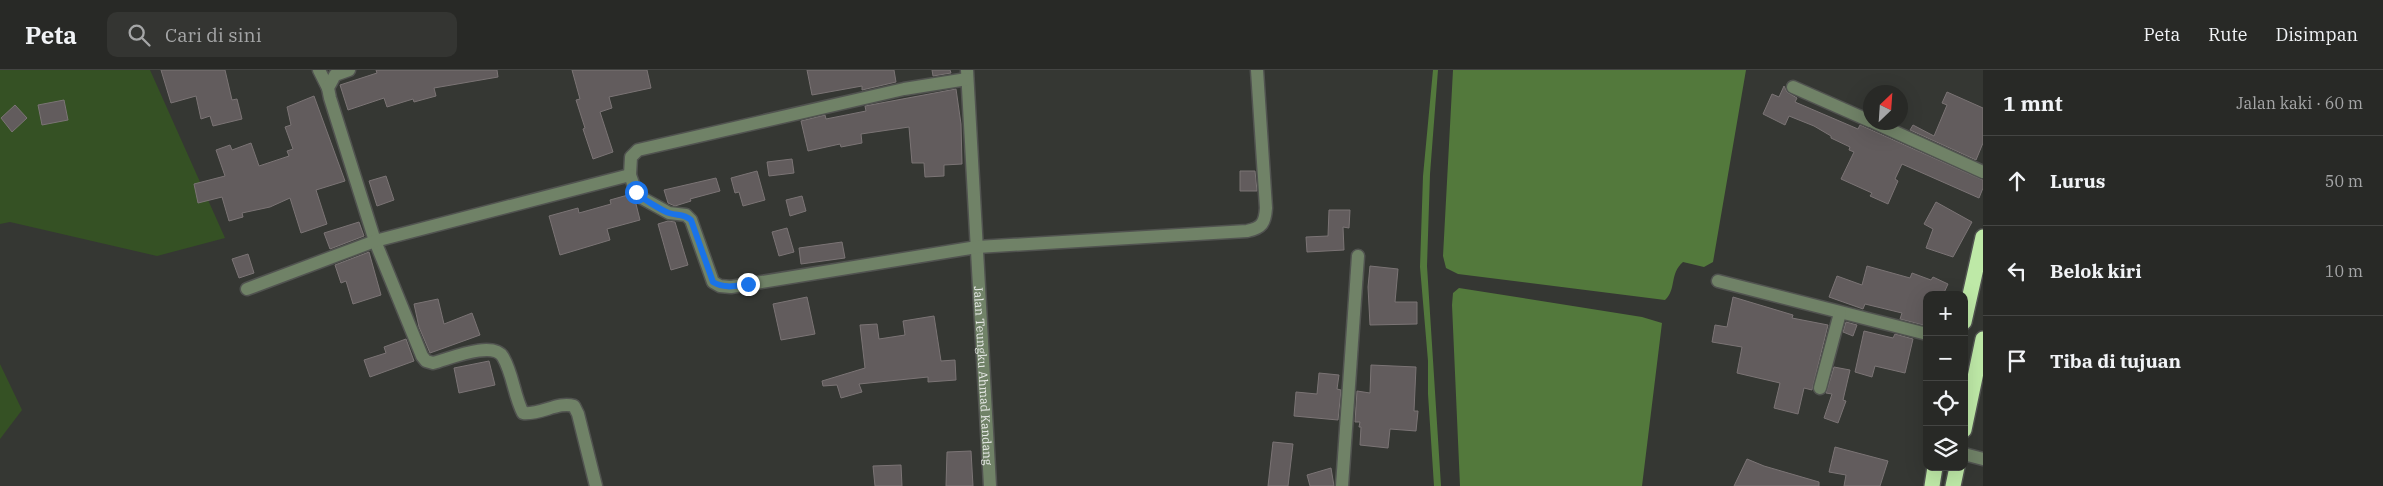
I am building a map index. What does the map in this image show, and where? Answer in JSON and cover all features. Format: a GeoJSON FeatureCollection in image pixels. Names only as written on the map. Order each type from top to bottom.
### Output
{"type":"FeatureCollection","features":[{"type":"Feature","properties":{"kind":"highway"},"geometry":{"type":"LineString","coordinates":[[1968,304],[1983,237]]}},
{"type":"Feature","properties":{"kind":"highway"},"geometry":{"type":"LineString","coordinates":[[1965,426],[1983,339]]}},
{"type":"Feature","properties":{"kind":"highway"},"geometry":{"type":"LineString","coordinates":[[1932,486],[1934,471]]}},
{"type":"Feature","properties":{"kind":"highway"},"geometry":{"type":"LineString","coordinates":[[1953,486],[1956,471]]}},
{"type":"Feature","properties":{"kind":"street"},"geometry":{"type":"LineString","coordinates":[[319,70],[328,88],[375,241],[422,356],[426,361],[433,363],[483,349],[494,350],[502,356],[523,413],[532,414],[567,404],[574,406],[578,414],[596,486]]}},
{"type":"Feature","properties":{"kind":"street"},"geometry":{"type":"LineString","coordinates":[[328,88],[335,75],[349,70]]}},
{"type":"Feature","properties":{"kind":"street"},"geometry":{"type":"LineString","coordinates":[[967,74],[638,150],[631,157],[630,175],[636,192],[640,197],[669,213],[686,215],[691,220],[713,282],[720,286],[731,287],[977,247],[1258,229],[1263,224],[1266,208],[1257,70]]}},
{"type":"Feature","properties":{"kind":"street","name":"Jalan Teungku Ahmad Kandang"},"geometry":{"type":"LineString","coordinates":[[967,74],[990,486]]}},
{"type":"Feature","properties":{"kind":"street"},"geometry":{"type":"LineString","coordinates":[[1793,86],[1863,118]]}},
{"type":"Feature","properties":{"kind":"street"},"geometry":{"type":"LineString","coordinates":[[1890,130],[1983,172]]}},
{"type":"Feature","properties":{"kind":"street"},"geometry":{"type":"LineString","coordinates":[[247,289],[375,241],[630,175]]}},
{"type":"Feature","properties":{"kind":"street"},"geometry":{"type":"LineString","coordinates":[[1342,486],[1358,256]]}},
{"type":"Feature","properties":{"kind":"street"},"geometry":{"type":"LineString","coordinates":[[1718,281],[1923,333]]}},
{"type":"Feature","properties":{"kind":"street"},"geometry":{"type":"LineString","coordinates":[[1820,388],[1840,313]]}},
{"type":"Feature","properties":{"kind":"street"},"geometry":{"type":"LineString","coordinates":[[1968,455],[1983,459]]}},
{"type":"Feature","properties":{"kind":"shaded area"},"geometry":{"type":"Polygon","coordinates":[[[0,70],[150,70],[225,238],[157,256],[10,222],[0,224],[0,70]]]}},
{"type":"Feature","properties":{"kind":"shaded area"},"geometry":{"type":"Polygon","coordinates":[[[1433,70],[1438,70],[1430,174],[1427,266],[1441,486],[1434,486],[1428,394],[1428,361],[1420,267],[1423,176],[1433,70]]]}},
{"type":"Feature","properties":{"kind":"shaded area"},"geometry":{"type":"Polygon","coordinates":[[[1453,70],[1746,70],[1713,262],[1704,267],[1683,262],[1676,271],[1671,291],[1665,300],[1458,274],[1446,268],[1443,256],[1453,70]]]}},
{"type":"Feature","properties":{"kind":"shaded area"},"geometry":{"type":"Polygon","coordinates":[[[1459,288],[1642,317],[1662,323],[1642,486],[1460,486],[1452,305],[1453,293],[1459,288]]]}},
{"type":"Feature","properties":{"kind":"shaded area"},"geometry":{"type":"Polygon","coordinates":[[[0,364],[22,410],[0,439],[0,364]]]}},
{"type":"Feature","properties":{"kind":"building"},"geometry":{"type":"Polygon","coordinates":[[[161,70],[225,70],[232,100],[237,99],[242,119],[213,126],[210,116],[201,119],[196,96],[171,103],[161,70]]]}},
{"type":"Feature","properties":{"kind":"building"},"geometry":{"type":"Polygon","coordinates":[[[376,70],[497,70],[498,77],[434,88],[436,96],[414,102],[413,99],[387,107],[384,98],[348,110],[340,85],[377,73],[376,70]]]}},
{"type":"Feature","properties":{"kind":"building"},"geometry":{"type":"Polygon","coordinates":[[[572,70],[647,70],[651,88],[609,97],[612,108],[600,112],[613,152],[593,159],[576,100],[580,99],[572,70]]]}},
{"type":"Feature","properties":{"kind":"building"},"geometry":{"type":"Polygon","coordinates":[[[807,70],[894,70],[896,82],[862,90],[862,86],[812,95],[807,70]]]}},
{"type":"Feature","properties":{"kind":"building"},"geometry":{"type":"Polygon","coordinates":[[[932,70],[950,70],[951,73],[933,76],[932,70]]]}},
{"type":"Feature","properties":{"kind":"building"},"geometry":{"type":"Polygon","coordinates":[[[1784,86],[1787,92],[1797,98],[1795,102],[1858,129],[1860,125],[1863,126],[1863,130],[1871,130],[1983,180],[1983,188],[1979,198],[1902,164],[1895,179],[1898,181],[1888,204],[1870,196],[1872,193],[1841,179],[1854,152],[1849,150],[1850,147],[1831,138],[1831,136],[1814,126],[1789,116],[1785,125],[1763,114],[1772,94],[1779,97],[1784,86]]]}},
{"type":"Feature","properties":{"kind":"building"},"geometry":{"type":"Polygon","coordinates":[[[956,89],[961,124],[962,164],[944,165],[944,176],[925,177],[924,163],[912,163],[909,127],[861,134],[862,143],[841,147],[840,144],[808,151],[801,121],[825,115],[826,119],[866,111],[865,106],[956,89]]]}},
{"type":"Feature","properties":{"kind":"building"},"geometry":{"type":"Polygon","coordinates":[[[1947,92],[1983,108],[1983,143],[1976,160],[1910,130],[1913,125],[1934,136],[1947,105],[1942,103],[1947,92]]]}},
{"type":"Feature","properties":{"kind":"building"},"geometry":{"type":"Polygon","coordinates":[[[314,96],[345,181],[316,190],[327,224],[301,233],[290,198],[270,207],[242,213],[243,217],[229,221],[222,197],[198,203],[194,184],[225,176],[216,150],[230,145],[232,150],[251,143],[259,166],[289,156],[287,151],[293,149],[285,127],[291,125],[287,107],[314,96]]]}},
{"type":"Feature","properties":{"kind":"building"},"geometry":{"type":"Polygon","coordinates":[[[64,100],[68,120],[42,125],[38,105],[64,100]]]}},
{"type":"Feature","properties":{"kind":"building"},"geometry":{"type":"Polygon","coordinates":[[[15,105],[27,118],[12,132],[1,118],[15,105]]]}},
{"type":"Feature","properties":{"kind":"building"},"geometry":{"type":"Polygon","coordinates":[[[792,159],[794,173],[769,176],[767,162],[792,159]]]}},
{"type":"Feature","properties":{"kind":"building"},"geometry":{"type":"Polygon","coordinates":[[[757,171],[765,200],[743,206],[739,192],[735,193],[731,178],[757,171]]]}},
{"type":"Feature","properties":{"kind":"building"},"geometry":{"type":"Polygon","coordinates":[[[1240,171],[1255,171],[1257,191],[1240,191],[1240,171]]]}},
{"type":"Feature","properties":{"kind":"building"},"geometry":{"type":"Polygon","coordinates":[[[386,176],[394,200],[377,206],[369,181],[386,176]]]}},
{"type":"Feature","properties":{"kind":"building"},"geometry":{"type":"Polygon","coordinates":[[[716,178],[720,191],[690,199],[691,201],[675,206],[668,203],[664,190],[716,178]]]}},
{"type":"Feature","properties":{"kind":"building"},"geometry":{"type":"Polygon","coordinates":[[[628,195],[636,204],[640,220],[607,229],[610,240],[560,255],[549,216],[578,208],[579,213],[611,204],[610,200],[628,195]]]}},
{"type":"Feature","properties":{"kind":"building"},"geometry":{"type":"Polygon","coordinates":[[[802,196],[806,211],[790,216],[786,200],[802,196]]]}},
{"type":"Feature","properties":{"kind":"building"},"geometry":{"type":"Polygon","coordinates":[[[1936,202],[1972,222],[1953,257],[1926,248],[1933,229],[1924,224],[1936,202]]]}},
{"type":"Feature","properties":{"kind":"building"},"geometry":{"type":"Polygon","coordinates":[[[1329,210],[1350,210],[1349,228],[1343,227],[1344,250],[1307,252],[1306,237],[1328,236],[1329,210]]]}},
{"type":"Feature","properties":{"kind":"building"},"geometry":{"type":"Polygon","coordinates":[[[668,221],[675,222],[688,265],[671,270],[658,224],[668,221]]]}},
{"type":"Feature","properties":{"kind":"building"},"geometry":{"type":"Polygon","coordinates":[[[359,222],[364,236],[330,249],[324,233],[359,222]]]}},
{"type":"Feature","properties":{"kind":"building"},"geometry":{"type":"Polygon","coordinates":[[[787,228],[794,252],[779,256],[772,232],[787,228]]]}},
{"type":"Feature","properties":{"kind":"building"},"geometry":{"type":"Polygon","coordinates":[[[842,242],[845,258],[801,264],[799,248],[842,242]]]}},
{"type":"Feature","properties":{"kind":"building"},"geometry":{"type":"Polygon","coordinates":[[[369,252],[381,295],[353,304],[346,281],[341,283],[335,265],[369,252]]]}},
{"type":"Feature","properties":{"kind":"building"},"geometry":{"type":"Polygon","coordinates":[[[248,254],[254,273],[239,278],[232,259],[248,254]]]}},
{"type":"Feature","properties":{"kind":"building"},"geometry":{"type":"Polygon","coordinates":[[[1370,266],[1398,269],[1395,302],[1417,302],[1417,324],[1370,325],[1368,287],[1370,266]]]}},
{"type":"Feature","properties":{"kind":"building"},"geometry":{"type":"Polygon","coordinates":[[[1867,266],[1910,278],[1912,273],[1931,280],[1933,277],[1948,284],[1945,291],[1923,291],[1923,325],[1900,319],[1902,313],[1865,304],[1863,309],[1829,297],[1837,276],[1862,285],[1867,266]]]}},
{"type":"Feature","properties":{"kind":"building"},"geometry":{"type":"Polygon","coordinates":[[[807,297],[815,334],[781,340],[773,304],[807,297]]]}},
{"type":"Feature","properties":{"kind":"building"},"geometry":{"type":"Polygon","coordinates":[[[1733,297],[1793,315],[1792,318],[1828,325],[1812,390],[1804,388],[1798,414],[1774,408],[1780,383],[1737,373],[1742,347],[1712,342],[1715,325],[1727,327],[1733,297]]]}},
{"type":"Feature","properties":{"kind":"building"},"geometry":{"type":"Polygon","coordinates":[[[438,299],[444,324],[472,313],[480,335],[430,353],[419,327],[414,304],[438,299]]]}},
{"type":"Feature","properties":{"kind":"building"},"geometry":{"type":"Polygon","coordinates":[[[934,316],[941,361],[955,360],[956,380],[928,382],[928,377],[859,384],[862,392],[841,398],[837,385],[823,386],[822,381],[865,368],[860,325],[877,324],[879,339],[905,335],[903,321],[934,316]]]}},
{"type":"Feature","properties":{"kind":"building"},"geometry":{"type":"Polygon","coordinates":[[[1846,322],[1857,325],[1853,336],[1843,332],[1846,322]]]}},
{"type":"Feature","properties":{"kind":"building"},"geometry":{"type":"Polygon","coordinates":[[[1864,331],[1893,338],[1895,334],[1913,339],[1905,373],[1875,366],[1872,377],[1855,372],[1864,331]]]}},
{"type":"Feature","properties":{"kind":"building"},"geometry":{"type":"Polygon","coordinates":[[[406,339],[414,361],[370,377],[364,360],[386,353],[384,347],[406,339]]]}},
{"type":"Feature","properties":{"kind":"building"},"geometry":{"type":"Polygon","coordinates":[[[489,361],[495,385],[459,393],[454,368],[489,361]]]}},
{"type":"Feature","properties":{"kind":"building"},"geometry":{"type":"Polygon","coordinates":[[[1371,365],[1416,367],[1414,411],[1418,411],[1416,431],[1390,429],[1388,448],[1360,445],[1360,422],[1355,422],[1357,391],[1370,393],[1371,365]]]}},
{"type":"Feature","properties":{"kind":"building"},"geometry":{"type":"Polygon","coordinates":[[[1834,367],[1850,370],[1843,400],[1846,401],[1838,423],[1824,418],[1832,394],[1826,393],[1834,367]]]}},
{"type":"Feature","properties":{"kind":"building"},"geometry":{"type":"Polygon","coordinates":[[[1319,373],[1339,375],[1337,389],[1341,390],[1338,420],[1294,416],[1296,392],[1317,394],[1319,373]]]}},
{"type":"Feature","properties":{"kind":"building"},"geometry":{"type":"Polygon","coordinates":[[[1273,442],[1293,444],[1288,486],[1268,486],[1273,442]]]}},
{"type":"Feature","properties":{"kind":"building"},"geometry":{"type":"Polygon","coordinates":[[[1835,447],[1888,461],[1880,486],[1844,486],[1846,475],[1829,472],[1835,447]]]}},
{"type":"Feature","properties":{"kind":"building"},"geometry":{"type":"Polygon","coordinates":[[[971,451],[973,486],[946,486],[947,452],[971,451]]]}},
{"type":"Feature","properties":{"kind":"building"},"geometry":{"type":"Polygon","coordinates":[[[1747,459],[1819,482],[1819,486],[1734,486],[1747,459]]]}},
{"type":"Feature","properties":{"kind":"building"},"geometry":{"type":"Polygon","coordinates":[[[901,465],[902,486],[875,486],[873,466],[901,465]]]}},
{"type":"Feature","properties":{"kind":"building"},"geometry":{"type":"Polygon","coordinates":[[[1331,468],[1334,486],[1310,486],[1307,475],[1331,468]]]}},
{"type":"Feature","properties":{"kind":"route"},"geometry":{"type":"LineString","coordinates":[[636,192],[640,197],[669,213],[686,215],[691,220],[713,282],[720,286],[731,287],[748,284]]}}]}
